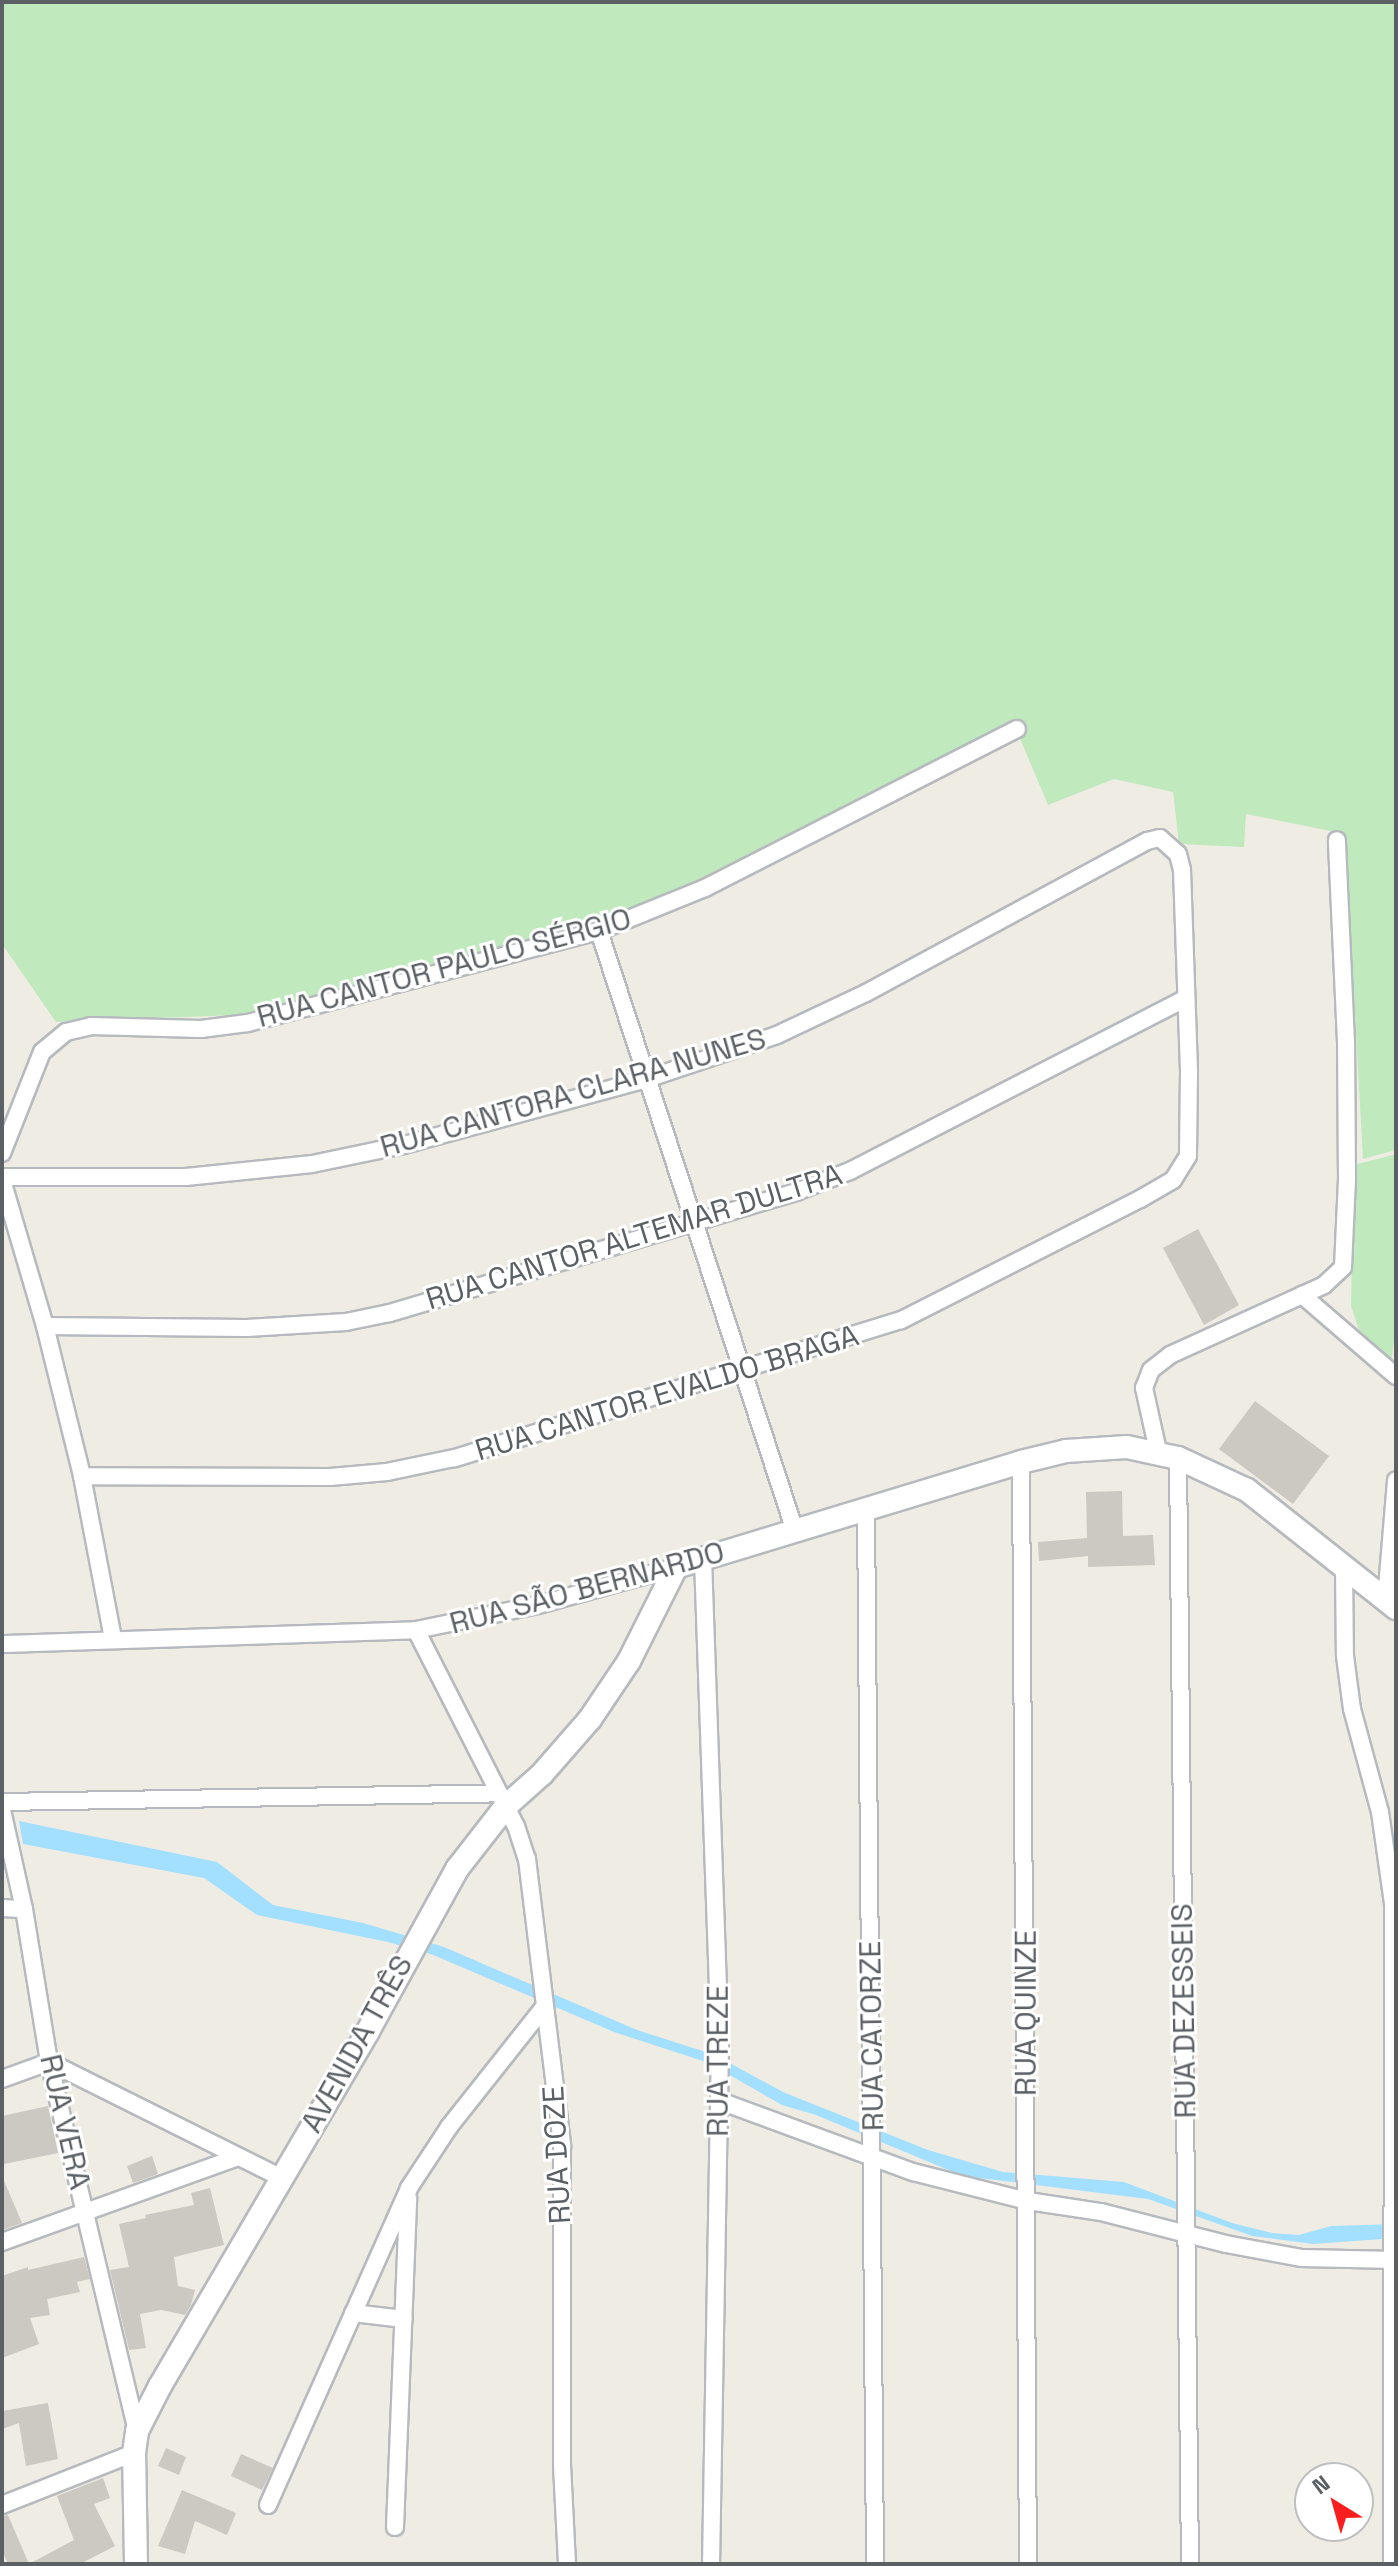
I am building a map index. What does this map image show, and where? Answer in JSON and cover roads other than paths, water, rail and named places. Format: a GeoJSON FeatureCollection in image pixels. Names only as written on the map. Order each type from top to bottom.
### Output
{"type":"FeatureCollection","features":[{"type":"Feature","properties":{"kind":"street","name":"RUA CANTOR PAULO SÉRGIO"},"geometry":{"type":"LineString","coordinates":[[2,1153],[42,1052],[66,1032],[91,1026],[201,1029],[248,1023],[599,931],[705,888],[1017,729]]}},
{"type":"Feature","properties":{"kind":"street","name":"RUA CANTORA CLARA NUNES"},"geometry":{"type":"LineString","coordinates":[[2,1179],[186,1177],[312,1164],[404,1145],[647,1079],[777,1035],[866,993],[1147,841],[1160,838],[1178,854],[1182,870],[1184,999]]}},
{"type":"Feature","properties":{"kind":"street","name":"RUA DEZESSEIS"},"geometry":{"type":"LineString","coordinates":[[1190,2564],[1186,2187],[1168,1455],[1144,1388],[1151,1370],[1170,1355],[1335,1277],[1345,1258],[1346,1042],[1337,840]]}},
{"type":"Feature","properties":{"kind":"street"},"geometry":{"type":"LineString","coordinates":[[599,931],[795,1531]]}},
{"type":"Feature","properties":{"kind":"street","name":"RUA CANTOR EVALDO BRAGA"},"geometry":{"type":"LineString","coordinates":[[82,1476],[330,1477],[387,1472],[454,1458],[744,1371],[901,1320],[1140,1199],[1173,1180],[1184,1168],[1189,1139],[1184,999]]}},
{"type":"Feature","properties":{"kind":"street","name":"RUA CANTOR ALTEMAR DULTRA"},"geometry":{"type":"LineString","coordinates":[[45,1326],[247,1328],[346,1322],[390,1313],[796,1192],[850,1171],[1184,999]]}},
{"type":"Feature","properties":{"kind":"street"},"geometry":{"type":"LineString","coordinates":[[2,1179],[45,1326],[82,1476],[113,1638]]}},
{"type":"Feature","properties":{"kind":"street"},"geometry":{"type":"LineString","coordinates":[[1302,1295],[1396,1376]]}},
{"type":"Feature","properties":{"kind":"street","name":"RUA SÃO BERNARDO"},"geometry":{"type":"LineString","coordinates":[[2,1644],[416,1630],[513,1612],[676,1567],[1021,1462],[1100,1447],[1168,1455]]}},
{"type":"Feature","properties":{"kind":"street"},"geometry":{"type":"LineString","coordinates":[[1168,1455],[1247,1490],[1391,1604]]}},
{"type":"Feature","properties":{"kind":"street","name":"RUA QUINZE"},"geometry":{"type":"LineString","coordinates":[[1021,1462],[1028,2564]]}},
{"type":"Feature","properties":{"kind":"street"},"geometry":{"type":"LineString","coordinates":[[1391,1604],[1396,1480]]}},
{"type":"Feature","properties":{"kind":"street","name":"RUA CATORZE"},"geometry":{"type":"LineString","coordinates":[[866,1508],[874,2151],[875,2564]]}},
{"type":"Feature","properties":{"kind":"street","name":"RUA TREZE"},"geometry":{"type":"LineString","coordinates":[[703,1559],[720,2045],[711,2564]]}},
{"type":"Feature","properties":{"kind":"street"},"geometry":{"type":"LineString","coordinates":[[1344,1566],[1345,1656],[1352,1709],[1380,1812],[1393,1903],[1392,2564]]}},
{"type":"Feature","properties":{"kind":"street","name":"AVENIDA TRÊS"},"geometry":{"type":"LineString","coordinates":[[136,2564],[136,2442],[206,2304],[368,2031],[457,1869],[502,1800],[542,1774],[590,1719],[629,1661],[676,1567]]}},
{"type":"Feature","properties":{"kind":"street","name":"RUA DOZE"},"geometry":{"type":"LineString","coordinates":[[416,1630],[502,1800],[527,1859],[562,2146],[562,2465],[567,2509],[567,2564]]}},
{"type":"Feature","properties":{"kind":"street"},"geometry":{"type":"LineString","coordinates":[[2,1802],[502,1800]]}},
{"type":"Feature","properties":{"kind":"street","name":"RUA VERA"},"geometry":{"type":"LineString","coordinates":[[2,1810],[24,1909],[49,2062],[136,2442]]}},
{"type":"Feature","properties":{"kind":"street"},"geometry":{"type":"LineString","coordinates":[[2,1908],[24,1909]]}},
{"type":"Feature","properties":{"kind":"street"},"geometry":{"type":"LineString","coordinates":[[268,2505],[409,2188],[449,2127],[544,2007]]}},
{"type":"Feature","properties":{"kind":"street"},"geometry":{"type":"LineString","coordinates":[[2,2079],[49,2062],[282,2178]]}},
{"type":"Feature","properties":{"kind":"street"},"geometry":{"type":"LineString","coordinates":[[720,2101],[874,2151],[913,2172],[1101,2212],[1186,2226],[1226,2244],[1301,2258],[1393,2257]]}},
{"type":"Feature","properties":{"kind":"street"},"geometry":{"type":"LineString","coordinates":[[2,2242],[238,2157]]}},
{"type":"Feature","properties":{"kind":"street"},"geometry":{"type":"LineString","coordinates":[[395,2527],[409,2188]]}},
{"type":"Feature","properties":{"kind":"street"},"geometry":{"type":"LineString","coordinates":[[353,2313],[404,2319]]}},
{"type":"Feature","properties":{"kind":"street"},"geometry":{"type":"LineString","coordinates":[[2,2505],[136,2442]]}},
{"type":"Feature","properties":{"kind":"water"},"geometry":{"type":"Polygon","coordinates":[[[19,1821],[217,1862],[273,1905],[363,1923],[444,1947],[637,2030],[715,2055],[783,2092],[928,2150],[1003,2172],[1124,2182],[1232,2223],[1272,2233],[1299,2235],[1331,2226],[1396,2224],[1396,2238],[1313,2244],[1252,2236],[1148,2199],[963,2176],[816,2115],[782,2105],[709,2063],[614,2032],[431,1954],[257,1915],[204,1878],[23,1844],[19,1821]]]}}]}
